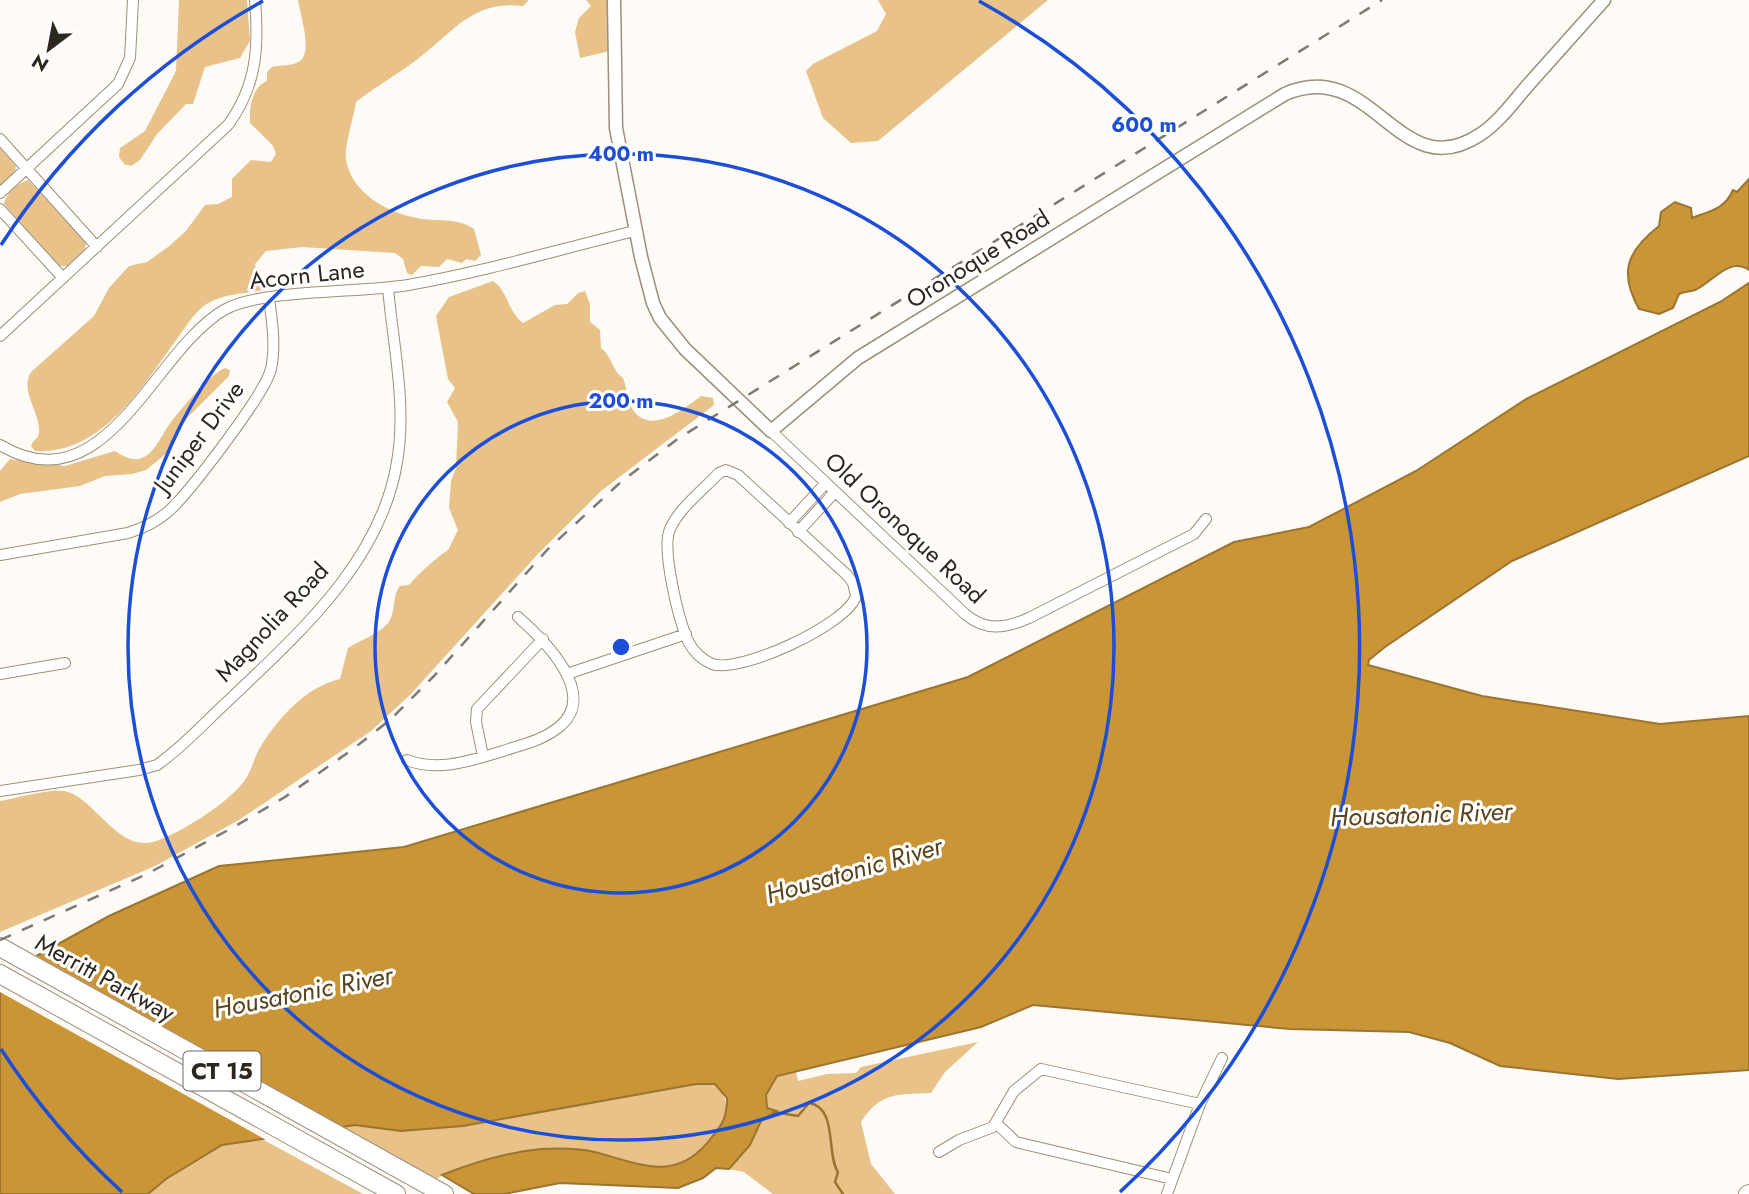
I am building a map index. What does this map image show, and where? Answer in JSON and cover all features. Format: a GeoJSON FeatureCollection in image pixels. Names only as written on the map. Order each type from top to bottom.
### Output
{"type":"FeatureCollection","features":[{"type":"Feature","properties":{"kind":"highway","name":"Merritt Parkway"},"geometry":{"type":"LineString","coordinates":[[0,947],[443,1194]]}},
{"type":"Feature","properties":{"kind":"highway","name":"Merritt Parkway"},"geometry":{"type":"LineString","coordinates":[[0,974],[396,1194]]}},
{"type":"Feature","properties":{"kind":"street"},"geometry":{"type":"LineString","coordinates":[[0,193],[111,92],[123,76],[130,58],[133,0]]}},
{"type":"Feature","properties":{"kind":"street"},"geometry":{"type":"LineString","coordinates":[[0,336],[212,142],[234,116],[255,67],[258,45],[255,0]]}},
{"type":"Feature","properties":{"kind":"street"},"geometry":{"type":"LineString","coordinates":[[614,0],[616,128],[635,231],[648,285],[660,318],[703,368],[771,431]]}},
{"type":"Feature","properties":{"kind":"street","name":"Oronoque Road"},"geometry":{"type":"LineString","coordinates":[[771,431],[858,358],[1285,94],[1303,86],[1333,87],[1375,110],[1415,143],[1438,148],[1464,143],[1494,123],[1604,0]]}},
{"type":"Feature","properties":{"kind":"street"},"geometry":{"type":"LineString","coordinates":[[0,139],[97,247]]}},
{"type":"Feature","properties":{"kind":"street"},"geometry":{"type":"LineString","coordinates":[[0,209],[63,278]]}},
{"type":"Feature","properties":{"kind":"street","name":"Acorn Lane"},"geometry":{"type":"LineString","coordinates":[[0,445],[20,455],[42,458],[74,454],[92,446],[119,424],[208,321],[236,304],[269,298],[419,283],[635,231]]}},
{"type":"Feature","properties":{"kind":"street","name":"Magnolia Road"},"geometry":{"type":"LineString","coordinates":[[0,790],[139,770],[157,765],[288,643],[330,596],[357,559],[380,518],[398,460],[399,415],[387,288]]}},
{"type":"Feature","properties":{"kind":"street","name":"Juniper Drive"},"geometry":{"type":"LineString","coordinates":[[0,555],[128,533],[148,526],[172,508],[255,400],[267,379],[273,344],[269,298]]}},
{"type":"Feature","properties":{"kind":"street","name":"Old Oronoque Road"},"geometry":{"type":"LineString","coordinates":[[771,431],[825,484],[941,587],[973,621],[997,627],[1029,618],[1180,542],[1199,529],[1206,519]]}},
{"type":"Feature","properties":{"kind":"street"},"geometry":{"type":"LineString","coordinates":[[729,470],[738,475],[799,532],[853,583],[856,596],[848,610],[785,647],[727,666],[702,658],[686,634],[667,553],[668,535],[677,517],[719,473],[729,470]]}},
{"type":"Feature","properties":{"kind":"street"},"geometry":{"type":"LineString","coordinates":[[789,523],[825,484]]}},
{"type":"Feature","properties":{"kind":"street"},"geometry":{"type":"LineString","coordinates":[[799,532],[834,492]]}},
{"type":"Feature","properties":{"kind":"street"},"geometry":{"type":"LineString","coordinates":[[407,760],[431,767],[483,756],[538,740],[566,720],[572,704],[567,674],[543,639],[518,617]]}},
{"type":"Feature","properties":{"kind":"street"},"geometry":{"type":"LineString","coordinates":[[567,674],[686,634]]}},
{"type":"Feature","properties":{"kind":"street"},"geometry":{"type":"LineString","coordinates":[[483,756],[476,722],[477,709],[543,639]]}},
{"type":"Feature","properties":{"kind":"street"},"geometry":{"type":"LineString","coordinates":[[0,674],[65,663]]}},
{"type":"Feature","properties":{"kind":"street"},"geometry":{"type":"LineString","coordinates":[[1167,1194],[1200,1104],[1222,1058]]}},
{"type":"Feature","properties":{"kind":"street"},"geometry":{"type":"LineString","coordinates":[[939,1152],[959,1140],[985,1132],[996,1123],[1014,1091],[1041,1069],[1200,1104]]}},
{"type":"Feature","properties":{"kind":"street"},"geometry":{"type":"LineString","coordinates":[[996,1123],[1016,1142],[1172,1179]]}},
{"type":"Feature","properties":{"kind":"shaded area"},"geometry":{"type":"Polygon","coordinates":[[[179,0],[247,0],[250,41],[240,58],[205,67],[193,104],[186,104],[157,134],[140,160],[131,166],[124,164],[119,157],[120,148],[145,131],[176,71],[179,0]]]}},
{"type":"Feature","properties":{"kind":"shaded area"},"geometry":{"type":"Polygon","coordinates":[[[298,0],[529,0],[523,6],[489,8],[463,21],[415,61],[356,102],[348,140],[346,160],[350,172],[355,182],[372,199],[405,215],[467,225],[474,229],[481,255],[475,261],[466,259],[462,263],[447,259],[439,267],[421,266],[412,275],[407,273],[403,259],[395,253],[302,247],[266,251],[255,264],[256,272],[265,278],[263,290],[225,296],[205,305],[192,318],[132,399],[99,431],[58,449],[35,451],[31,446],[38,435],[39,425],[27,387],[31,372],[94,316],[109,288],[129,266],[147,262],[168,247],[186,231],[205,205],[218,204],[232,197],[232,179],[251,160],[271,162],[276,154],[273,146],[250,123],[251,105],[258,88],[267,81],[267,72],[272,67],[294,64],[304,56],[306,41],[298,0]]]}},
{"type":"Feature","properties":{"kind":"shaded area"},"geometry":{"type":"Polygon","coordinates":[[[586,0],[609,0],[610,51],[580,58],[575,32],[579,18],[591,6],[586,0]]]}},
{"type":"Feature","properties":{"kind":"shaded area"},"geometry":{"type":"Polygon","coordinates":[[[878,0],[1048,0],[878,141],[851,143],[823,118],[806,71],[813,64],[877,31],[886,14],[878,0]]]}},
{"type":"Feature","properties":{"kind":"shaded area"},"geometry":{"type":"Polygon","coordinates":[[[0,148],[16,166],[15,171],[0,186],[0,148]]]}},
{"type":"Feature","properties":{"kind":"shaded area"},"geometry":{"type":"Polygon","coordinates":[[[28,180],[86,241],[85,251],[68,266],[59,266],[4,204],[13,189],[28,180]]]}},
{"type":"Feature","properties":{"kind":"shaded area"},"geometry":{"type":"Polygon","coordinates":[[[493,281],[523,323],[555,305],[567,304],[578,293],[585,291],[590,304],[590,322],[600,330],[601,348],[623,378],[630,405],[637,415],[645,420],[655,421],[674,414],[701,396],[713,398],[714,405],[601,491],[537,555],[411,694],[371,731],[239,820],[155,866],[0,932],[0,801],[45,792],[68,792],[88,804],[118,832],[140,843],[164,838],[189,825],[238,789],[276,724],[305,696],[340,679],[348,648],[384,627],[391,618],[400,586],[409,585],[448,550],[458,530],[449,508],[451,481],[456,468],[458,422],[447,402],[455,388],[448,379],[436,316],[449,297],[493,281]]]}},
{"type":"Feature","properties":{"kind":"shaded area"},"geometry":{"type":"Polygon","coordinates":[[[225,368],[230,370],[229,376],[184,421],[167,453],[146,470],[105,476],[80,486],[20,494],[0,502],[0,471],[10,459],[65,466],[115,451],[136,459],[150,453],[196,392],[225,368]]]}},
{"type":"Feature","properties":{"kind":"shaded area"},"geometry":{"type":"Polygon","coordinates":[[[978,1042],[945,1072],[931,1093],[900,1095],[883,1100],[868,1112],[861,1122],[871,1164],[895,1194],[773,1194],[744,1172],[729,1169],[750,1145],[761,1121],[773,1116],[773,1110],[767,1108],[766,1094],[777,1076],[796,1072],[798,1081],[827,1074],[856,1073],[861,1067],[978,1042]]]}},
{"type":"Feature","properties":{"kind":"shaded area"},"geometry":{"type":"Polygon","coordinates":[[[696,1084],[715,1084],[723,1095],[726,1106],[724,1119],[710,1142],[700,1152],[688,1160],[666,1166],[635,1163],[594,1151],[559,1149],[490,1159],[450,1171],[437,1179],[343,1127],[355,1125],[401,1131],[463,1126],[696,1084]]]}},
{"type":"Feature","properties":{"kind":"shaded area"},"geometry":{"type":"Polygon","coordinates":[[[262,1139],[363,1194],[148,1194],[166,1179],[222,1145],[262,1139]]]}},
{"type":"Feature","properties":{"kind":"water"},"geometry":{"type":"Polygon","coordinates":[[[1749,179],[1749,270],[1735,266],[1728,268],[1701,287],[1679,294],[1673,308],[1659,314],[1639,309],[1629,284],[1629,264],[1639,245],[1659,226],[1661,212],[1675,202],[1691,208],[1692,218],[1721,205],[1733,190],[1737,192],[1749,179]]]}},
{"type":"Feature","properties":{"kind":"water","name":"Housatonic River"},"geometry":{"type":"Polygon","coordinates":[[[1749,283],[1749,456],[1512,561],[1385,647],[1369,660],[1368,665],[1482,696],[1660,724],[1749,716],[1749,1070],[1618,1079],[1500,1066],[1450,1043],[1409,1032],[1290,1029],[1033,1005],[981,1027],[777,1076],[766,1095],[767,1108],[777,1111],[761,1121],[750,1145],[729,1169],[716,1168],[703,1178],[678,1188],[560,1183],[504,1194],[474,1194],[442,1175],[504,1155],[548,1149],[582,1150],[643,1165],[672,1166],[699,1152],[722,1124],[727,1098],[715,1084],[696,1084],[463,1126],[401,1131],[355,1125],[222,1145],[166,1179],[148,1194],[0,1194],[0,976],[109,916],[219,866],[404,847],[968,677],[1234,542],[1309,527],[1416,471],[1526,399],[1720,302],[1749,283]]]}},
{"type":"Feature","properties":{"kind":"pier"},"geometry":{"type":"Polygon","coordinates":[[[33,954],[348,1130],[268,1141],[0,992],[0,972],[33,954]]]}},
{"type":"Feature","properties":{"kind":"waterway"},"geometry":{"type":"LineString","coordinates":[[773,1112],[798,1116],[809,1103],[818,1106],[824,1113],[838,1172],[835,1182],[843,1194]]}},
{"type":"Feature","properties":{"kind":"railway"},"geometry":{"type":"LineString","coordinates":[[0,940],[147,874],[285,797],[390,720],[434,676],[548,549],[622,481],[679,438],[1382,0]]}}]}
